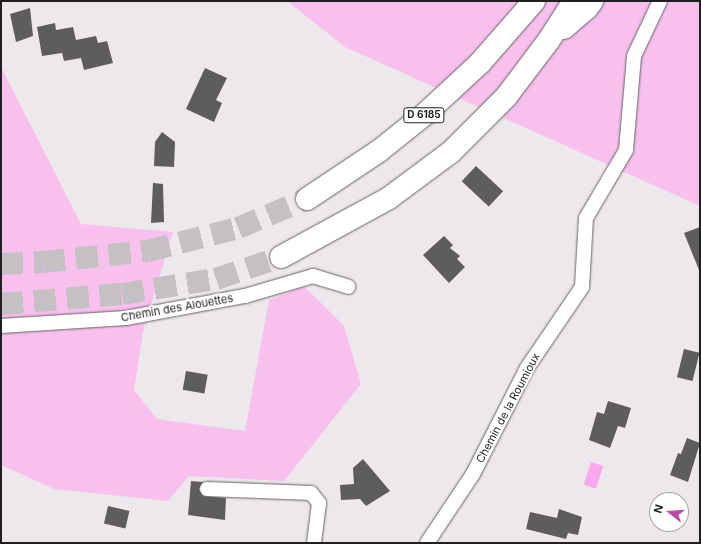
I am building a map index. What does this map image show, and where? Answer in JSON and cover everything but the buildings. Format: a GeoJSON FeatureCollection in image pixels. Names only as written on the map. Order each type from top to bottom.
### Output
{"type":"FeatureCollection","features":[{"type":"Feature","properties":{"kind":"highway","name":"D 6185"},"geometry":{"type":"LineString","coordinates":[[307,199],[379,152],[424,115],[480,63],[534,1]]}},
{"type":"Feature","properties":{"kind":"highway"},"geometry":{"type":"LineString","coordinates":[[281,257],[389,198],[451,152],[506,97],[549,40],[574,1]]}},
{"type":"Feature","properties":{"kind":"highway"},"geometry":{"type":"LineString","coordinates":[[549,40],[587,8],[592,1]]}},
{"type":"Feature","properties":{"kind":"street","name":"Chemin de la Roumioux"},"geometry":{"type":"LineString","coordinates":[[427,543],[473,474],[527,368],[582,287],[586,218],[626,150],[634,56],[660,1]]}},
{"type":"Feature","properties":{"kind":"street","name":"Chemin des Alouettes"},"geometry":{"type":"LineString","coordinates":[[1,326],[126,318],[245,296],[313,276],[348,287]]}},
{"type":"Feature","properties":{"kind":"street"},"geometry":{"type":"LineString","coordinates":[[207,489],[311,493],[319,503],[314,543]]}},
{"type":"Feature","properties":{"kind":"shaded area"},"geometry":{"type":"Polygon","coordinates":[[[287,1],[700,1],[700,206],[345,47],[287,1]]]}},
{"type":"Feature","properties":{"kind":"shaded area"},"geometry":{"type":"Polygon","coordinates":[[[1,67],[81,224],[173,232],[143,332],[134,390],[157,419],[245,431],[269,300],[304,286],[344,326],[361,384],[284,481],[189,476],[168,501],[54,489],[1,465],[1,67]]]}},
{"type":"Feature","properties":{"kind":"shaded area"},"geometry":{"type":"Polygon","coordinates":[[[591,462],[603,466],[596,489],[584,485],[591,462]]]}},
{"type":"Feature","properties":{"kind":"tunnel"},"geometry":{"type":"LineString","coordinates":[[1,264],[43,262],[148,251],[238,228],[307,199]]}},
{"type":"Feature","properties":{"kind":"tunnel"},"geometry":{"type":"LineString","coordinates":[[1,304],[122,294],[216,279],[281,257]]}}]}
